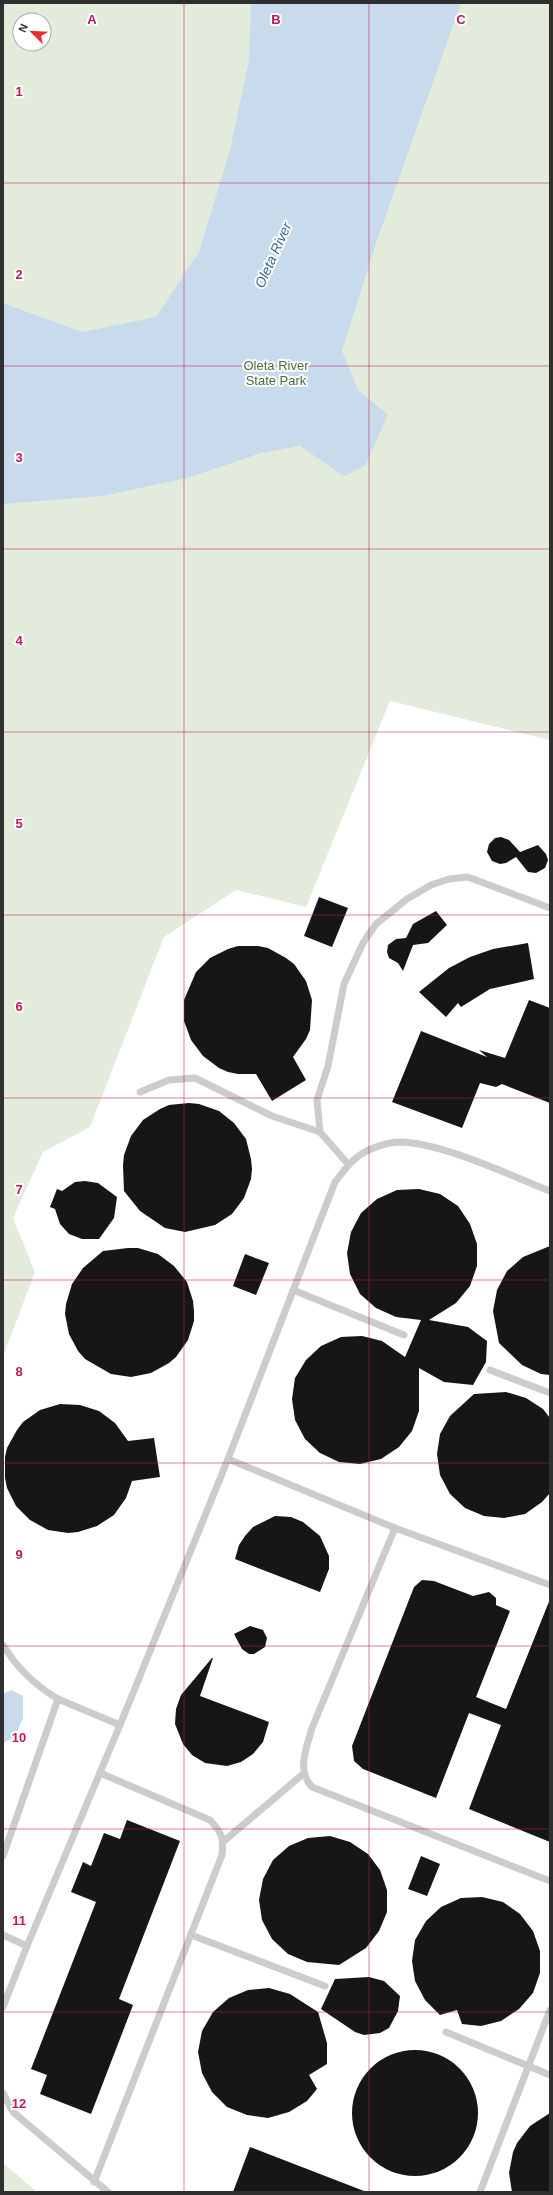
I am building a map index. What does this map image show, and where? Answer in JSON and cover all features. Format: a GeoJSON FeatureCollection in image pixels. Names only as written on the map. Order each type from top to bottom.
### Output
{"type":"FeatureCollection","features":[{"type":"Feature","properties":{"kind":"lane"},"geometry":{"type":"LineString","coordinates":[[320,1132],[317,1100],[330,1058],[344,984],[363,943],[376,924],[391,910],[419,892],[432,885],[455,878],[468,877],[550,908]]}},
{"type":"Feature","properties":{"kind":"lane"},"geometry":{"type":"LineString","coordinates":[[140,1092],[169,1080],[195,1078],[272,1116],[320,1132],[348,1164]]}},
{"type":"Feature","properties":{"kind":"lane"},"geometry":{"type":"LineString","coordinates":[[3,2007],[228,1459],[335,1182],[348,1164],[372,1148],[398,1142],[422,1145],[455,1154],[550,1191]]}},
{"type":"Feature","properties":{"kind":"lane"},"geometry":{"type":"LineString","coordinates":[[293,1290],[404,1335]]}},
{"type":"Feature","properties":{"kind":"lane"},"geometry":{"type":"LineString","coordinates":[[490,1370],[550,1393]]}},
{"type":"Feature","properties":{"kind":"lane"},"geometry":{"type":"LineString","coordinates":[[228,1459],[395,1528],[550,1585]]}},
{"type":"Feature","properties":{"kind":"lane"},"geometry":{"type":"LineString","coordinates":[[395,1528],[312,1728],[305,1754],[303,1774],[312,1787],[550,1880]]}},
{"type":"Feature","properties":{"kind":"lane"},"geometry":{"type":"LineString","coordinates":[[3,1645],[40,1688],[58,1699],[120,1725]]}},
{"type":"Feature","properties":{"kind":"lane"},"geometry":{"type":"LineString","coordinates":[[3,1856],[58,1699]]}},
{"type":"Feature","properties":{"kind":"lane"},"geometry":{"type":"LineString","coordinates":[[94,2182],[222,1855],[224,1841],[219,1829],[210,1820],[100,1773]]}},
{"type":"Feature","properties":{"kind":"lane"},"geometry":{"type":"LineString","coordinates":[[224,1841],[303,1774]]}},
{"type":"Feature","properties":{"kind":"lane"},"geometry":{"type":"LineString","coordinates":[[3,1935],[27,1946]]}},
{"type":"Feature","properties":{"kind":"lane"},"geometry":{"type":"LineString","coordinates":[[191,1935],[325,1986]]}},
{"type":"Feature","properties":{"kind":"lane"},"geometry":{"type":"LineString","coordinates":[[480,2192],[550,2010]]}},
{"type":"Feature","properties":{"kind":"lane"},"geometry":{"type":"LineString","coordinates":[[446,2032],[550,2075]]}},
{"type":"Feature","properties":{"kind":"lane"},"geometry":{"type":"LineString","coordinates":[[3,2093],[13,2112],[94,2182],[108,2192]]}},
{"type":"Feature","properties":{"kind":"green space","name":"Oleta River State Park"},"geometry":{"type":"Polygon","coordinates":[[[3,3],[550,3],[550,740],[390,701],[306,907],[236,890],[164,937],[90,1127],[43,1152],[13,1218],[35,1272],[3,1357],[3,3]]]}},
{"type":"Feature","properties":{"kind":"green space"},"geometry":{"type":"Polygon","coordinates":[[[3,2163],[37,2192],[3,2192],[3,2163]]]}},
{"type":"Feature","properties":{"kind":"water","name":"Oleta River"},"geometry":{"type":"Polygon","coordinates":[[[251,3],[461,3],[375,246],[342,351],[358,390],[388,415],[365,466],[344,476],[300,446],[261,453],[187,478],[103,496],[3,504],[3,303],[82,332],[156,317],[199,252],[230,150],[249,60],[251,3]]]}},
{"type":"Feature","properties":{"kind":"water"},"geometry":{"type":"Polygon","coordinates":[[[11,1690],[23,1696],[23,1718],[15,1737],[3,1743],[3,1694],[11,1690]]]}},
{"type":"Feature","properties":{"kind":"building"},"geometry":{"type":"Polygon","coordinates":[[[501,837],[509,840],[520,852],[538,845],[546,854],[548,860],[545,868],[536,873],[528,872],[516,857],[506,863],[500,864],[492,861],[487,852],[489,844],[495,838],[501,837]]]}},
{"type":"Feature","properties":{"kind":"building"},"geometry":{"type":"Polygon","coordinates":[[[319,897],[348,908],[332,947],[304,936],[319,897]]]}},
{"type":"Feature","properties":{"kind":"building"},"geometry":{"type":"Polygon","coordinates":[[[436,911],[447,925],[428,943],[413,945],[403,971],[398,963],[389,958],[387,952],[388,945],[396,939],[406,938],[413,924],[436,911]]]}},
{"type":"Feature","properties":{"kind":"building"},"geometry":{"type":"Polygon","coordinates":[[[528,943],[534,979],[490,989],[461,1007],[458,1003],[446,1017],[419,992],[449,968],[470,957],[493,949],[528,943]]]}},
{"type":"Feature","properties":{"kind":"building"},"geometry":{"type":"Polygon","coordinates":[[[238,946],[258,946],[268,948],[286,958],[294,964],[306,981],[312,1000],[310,1030],[306,1039],[293,1057],[306,1080],[272,1101],[256,1074],[238,1074],[228,1072],[219,1068],[203,1056],[191,1040],[184,1021],[184,1000],[196,972],[210,958],[238,946]]]}},
{"type":"Feature","properties":{"kind":"building"},"geometry":{"type":"Polygon","coordinates":[[[529,1000],[550,1008],[550,1103],[502,1084],[496,1087],[480,1083],[462,1128],[392,1102],[421,1031],[487,1057],[479,1050],[505,1058],[529,1000]]]}},
{"type":"Feature","properties":{"kind":"building"},"geometry":{"type":"Polygon","coordinates":[[[189,1103],[199,1104],[219,1111],[234,1123],[246,1139],[252,1169],[251,1179],[244,1198],[232,1214],[215,1225],[185,1232],[165,1228],[140,1211],[124,1191],[123,1165],[124,1155],[131,1136],[143,1120],[169,1105],[189,1103]]]}},
{"type":"Feature","properties":{"kind":"building"},"geometry":{"type":"Polygon","coordinates":[[[85,1181],[98,1183],[117,1197],[114,1218],[99,1239],[82,1239],[69,1234],[60,1224],[55,1209],[50,1207],[57,1189],[62,1191],[75,1182],[85,1181]]]}},
{"type":"Feature","properties":{"kind":"building"},"geometry":{"type":"Polygon","coordinates":[[[419,1189],[440,1194],[458,1206],[470,1224],[477,1244],[477,1266],[470,1286],[456,1303],[429,1320],[468,1327],[487,1341],[486,1362],[473,1385],[444,1382],[419,1368],[419,1411],[412,1431],[399,1447],[381,1459],[360,1464],[339,1462],[320,1453],[305,1439],[295,1420],[292,1399],[295,1378],[306,1360],[321,1346],[341,1337],[362,1336],[382,1341],[405,1357],[421,1320],[396,1317],[376,1308],[360,1294],[350,1274],[347,1253],[351,1232],[361,1213],[377,1199],[397,1190],[419,1189]]]}},
{"type":"Feature","properties":{"kind":"building"},"geometry":{"type":"Polygon","coordinates":[[[550,1246],[550,1375],[541,1374],[522,1365],[499,1343],[493,1311],[497,1290],[507,1271],[523,1257],[550,1246]]]}},
{"type":"Feature","properties":{"kind":"building"},"geometry":{"type":"Polygon","coordinates":[[[138,1248],[158,1254],[174,1266],[187,1282],[193,1301],[194,1311],[194,1321],[188,1340],[176,1357],[169,1363],[151,1373],[131,1377],[111,1374],[85,1359],[78,1351],[69,1334],[65,1314],[66,1304],[72,1284],[83,1268],[103,1251],[138,1248]]]}},
{"type":"Feature","properties":{"kind":"building"},"geometry":{"type":"Polygon","coordinates":[[[245,1254],[269,1263],[256,1295],[233,1286],[245,1254]]]}},
{"type":"Feature","properties":{"kind":"building"},"geometry":{"type":"Polygon","coordinates":[[[506,1392],[526,1398],[543,1409],[550,1418],[550,1493],[542,1502],[525,1514],[504,1518],[484,1516],[465,1508],[450,1494],[440,1475],[437,1454],[440,1434],[450,1416],[474,1394],[506,1392]]]}},
{"type":"Feature","properties":{"kind":"building"},"geometry":{"type":"Polygon","coordinates":[[[60,1404],[80,1405],[99,1411],[115,1423],[128,1441],[154,1438],[160,1477],[132,1481],[126,1498],[114,1515],[97,1526],[78,1532],[68,1533],[48,1530],[30,1520],[16,1506],[7,1488],[5,1478],[5,1457],[7,1448],[17,1430],[23,1422],[40,1410],[60,1404]]]}},
{"type":"Feature","properties":{"kind":"building"},"geometry":{"type":"Polygon","coordinates":[[[275,1516],[291,1517],[303,1522],[320,1536],[329,1556],[329,1569],[320,1592],[235,1559],[239,1545],[253,1527],[275,1516]]]}},
{"type":"Feature","properties":{"kind":"building"},"geometry":{"type":"Polygon","coordinates":[[[422,1580],[434,1581],[473,1596],[489,1592],[496,1598],[496,1605],[510,1611],[476,1697],[506,1709],[550,1599],[550,1842],[469,1809],[501,1725],[469,1713],[436,1798],[363,1769],[354,1761],[352,1746],[414,1587],[422,1580]]]}},
{"type":"Feature","properties":{"kind":"building"},"geometry":{"type":"Polygon","coordinates":[[[250,1626],[263,1630],[267,1638],[265,1647],[254,1654],[249,1654],[242,1649],[234,1634],[250,1626]]]}},
{"type":"Feature","properties":{"kind":"building"},"geometry":{"type":"Polygon","coordinates":[[[212,1658],[200,1696],[269,1722],[263,1742],[253,1754],[241,1762],[227,1766],[205,1763],[192,1755],[183,1744],[175,1724],[176,1709],[181,1695],[212,1658]]]}},
{"type":"Feature","properties":{"kind":"building"},"geometry":{"type":"Polygon","coordinates":[[[127,1820],[180,1841],[119,1999],[133,2005],[91,2114],[40,2094],[47,2075],[31,2069],[96,1902],[71,1892],[83,1862],[91,1866],[104,1833],[120,1839],[127,1820]]]}},
{"type":"Feature","properties":{"kind":"building"},"geometry":{"type":"Polygon","coordinates":[[[330,1836],[350,1842],[368,1854],[380,1870],[387,1890],[387,1912],[379,1931],[366,1948],[339,1965],[307,1962],[288,1954],[272,1939],[262,1920],[259,1900],[263,1879],[273,1860],[289,1846],[308,1838],[330,1836]]]}},
{"type":"Feature","properties":{"kind":"building"},"geometry":{"type":"Polygon","coordinates":[[[421,1856],[440,1864],[427,1896],[408,1889],[421,1856]]]}},
{"type":"Feature","properties":{"kind":"building"},"geometry":{"type":"Polygon","coordinates":[[[482,1897],[503,1902],[520,1914],[533,1931],[540,1951],[540,1973],[533,1993],[519,2009],[501,2021],[481,2026],[462,2024],[457,2010],[440,2015],[425,2000],[415,1981],[412,1961],[415,1940],[426,1921],[441,1907],[461,1898],[482,1897]]]}},
{"type":"Feature","properties":{"kind":"building"},"geometry":{"type":"Polygon","coordinates":[[[369,1977],[384,1981],[400,1996],[398,2011],[389,2028],[380,2033],[364,2035],[355,2032],[321,2009],[335,1979],[369,1977]]]}},
{"type":"Feature","properties":{"kind":"building"},"geometry":{"type":"Polygon","coordinates":[[[269,1988],[290,1994],[318,2012],[327,2043],[327,2064],[309,2075],[317,2089],[307,2101],[289,2112],[268,2118],[247,2115],[227,2107],[212,2092],[202,2073],[198,2052],[202,2031],[213,2012],[229,1998],[248,1990],[269,1988]]]}},
{"type":"Feature","properties":{"kind":"building"},"geometry":{"type":"Polygon","coordinates":[[[421,2050],[433,2052],[445,2057],[460,2068],[471,2083],[476,2095],[478,2113],[476,2131],[471,2143],[460,2158],[445,2169],[433,2174],[409,2176],[397,2174],[385,2169],[370,2158],[359,2143],[354,2131],[352,2107],[354,2095],[359,2083],[370,2068],[385,2057],[397,2052],[421,2050]]]}},
{"type":"Feature","properties":{"kind":"building"},"geometry":{"type":"Polygon","coordinates":[[[550,2113],[550,2192],[512,2192],[509,2173],[513,2152],[517,2143],[530,2126],[550,2113]]]}},
{"type":"Feature","properties":{"kind":"building"},"geometry":{"type":"Polygon","coordinates":[[[250,2147],[364,2191],[233,2192],[250,2147]]]}}]}
